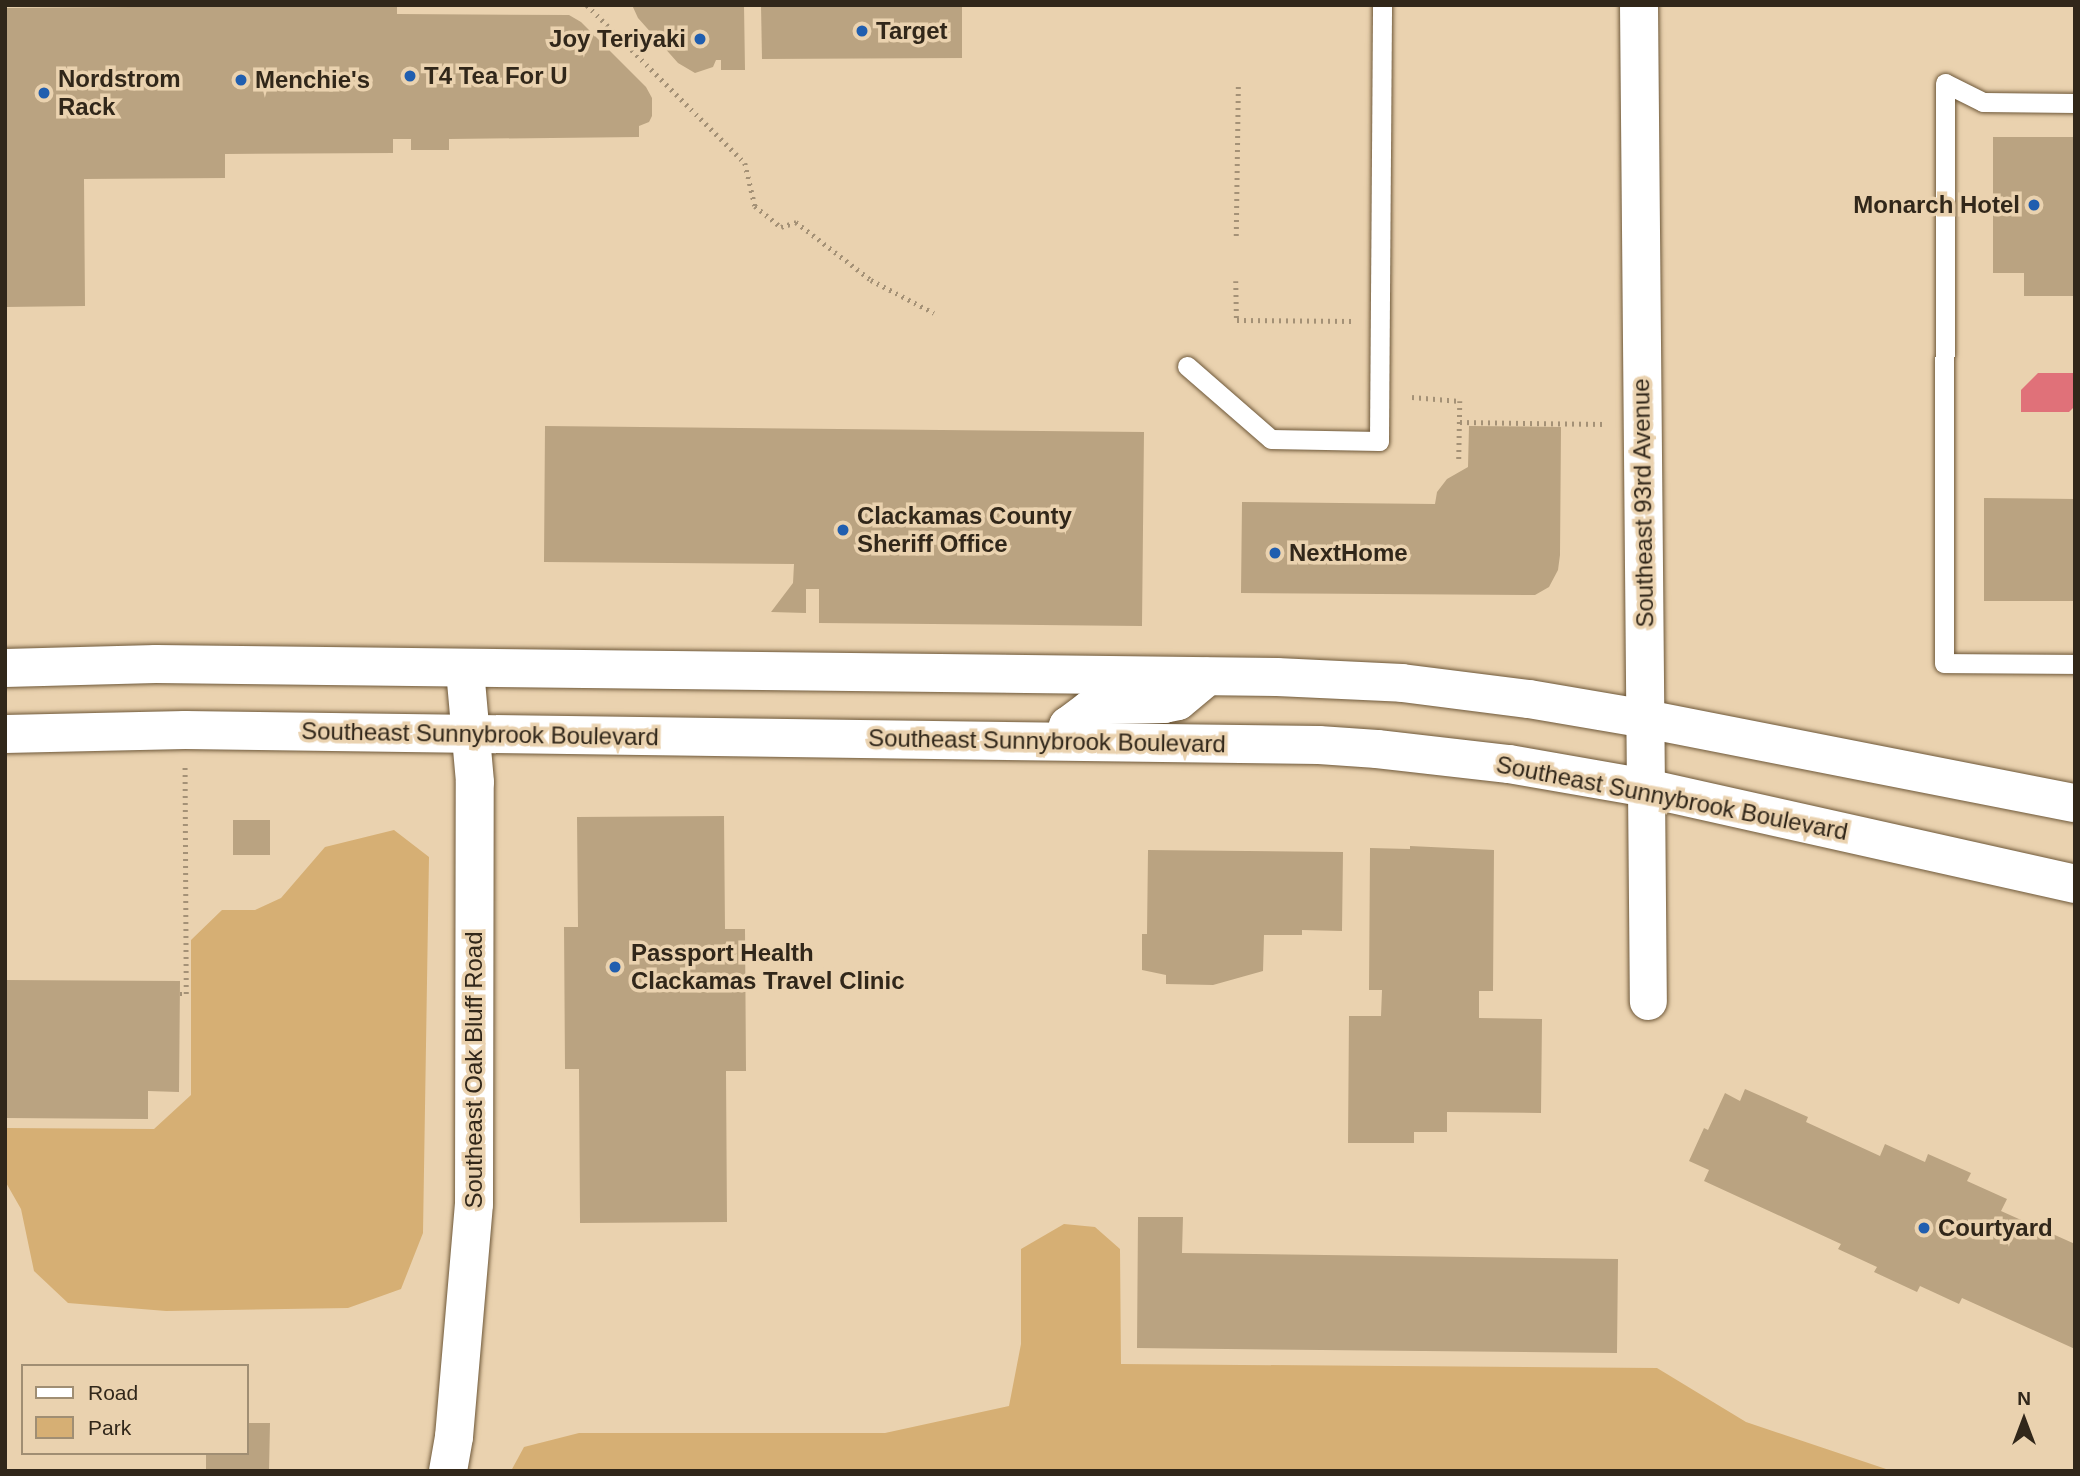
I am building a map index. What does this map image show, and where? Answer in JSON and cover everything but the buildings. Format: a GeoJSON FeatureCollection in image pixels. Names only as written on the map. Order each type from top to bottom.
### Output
{"type":"FeatureCollection","features":[{"type":"Feature","properties":{"kind":"main road","name":"Southeast 93rd Avenue"},"geometry":{"type":"LineString","coordinates":[[1639,5],[1646,788]]}},
{"type":"Feature","properties":{"kind":"main road"},"geometry":{"type":"LineString","coordinates":[[5,668],[156,664],[1207,677],[1402,683],[1529,699],[1646,719],[2075,803]]}},
{"type":"Feature","properties":{"kind":"main road","name":"Southeast Oak Bluff Road"},"geometry":{"type":"LineString","coordinates":[[448,1471],[454,1437],[474,1204],[475,782],[465,668]]}},
{"type":"Feature","properties":{"kind":"main road"},"geometry":{"type":"LineString","coordinates":[[1064,741],[1068,726],[1089,710],[1107,705],[1164,704],[1178,701],[1207,677]]}},
{"type":"Feature","properties":{"kind":"main road","name":"Southeast Sunnybrook Boulevard"},"geometry":{"type":"LineString","coordinates":[[5,734],[185,730],[1319,745],[1415,752],[1646,788],[2075,884]]}},
{"type":"Feature","properties":{"kind":"street","name":"Southeast 93rd Avenue"},"geometry":{"type":"LineString","coordinates":[[1646,788],[1648,1001]]}},
{"type":"Feature","properties":{"kind":"lane"},"geometry":{"type":"LineString","coordinates":[[1187,366],[1271,439],[1379,441],[1382,5]]}},
{"type":"Feature","properties":{"kind":"lane"},"geometry":{"type":"LineString","coordinates":[[2075,103],[1983,102],[1945,82],[1944,663],[2075,664]]}},
{"type":"Feature","properties":{"kind":"path"},"geometry":{"type":"LineString","coordinates":[[587,5],[745,163],[755,206],[781,227],[796,222],[871,280],[934,313]]}},
{"type":"Feature","properties":{"kind":"path"},"geometry":{"type":"LineString","coordinates":[[1236,236],[1238,85]]}},
{"type":"Feature","properties":{"kind":"path"},"geometry":{"type":"LineString","coordinates":[[1236,281],[1237,320],[1356,321],[1356,333]]}},
{"type":"Feature","properties":{"kind":"path"},"geometry":{"type":"LineString","coordinates":[[1412,397],[1460,401],[1459,461]]}},
{"type":"Feature","properties":{"kind":"path"},"geometry":{"type":"LineString","coordinates":[[1460,422],[1642,425]]}},
{"type":"Feature","properties":{"kind":"path"},"geometry":{"type":"LineString","coordinates":[[180,994],[186,994],[185,730]]}},
{"type":"Feature","properties":{"kind":"green space"},"geometry":{"type":"Polygon","coordinates":[[[394,830],[429,857],[423,1233],[401,1289],[348,1308],[166,1311],[68,1303],[34,1271],[21,1209],[5,1181],[5,1128],[154,1129],[191,1095],[191,940],[222,910],[255,910],[281,898],[325,847],[394,830]]]}},
{"type":"Feature","properties":{"kind":"green space"},"geometry":{"type":"Polygon","coordinates":[[[1064,1224],[1095,1227],[1120,1249],[1121,1364],[1657,1368],[1746,1422],[1892,1471],[511,1471],[524,1447],[579,1433],[885,1433],[1009,1406],[1021,1344],[1021,1249],[1064,1224]]]}},
{"type":"Feature","properties":{"kind":"shaded area"},"geometry":{"type":"Polygon","coordinates":[[[2038,373],[2075,373],[2075,406],[2069,412],[2021,412],[2021,390],[2038,373]]]}},
{"type":"Feature","properties":{"kind":"place","name":"Target"},"geometry":{"type":"Point","coordinates":[862,31]}},
{"type":"Feature","properties":{"kind":"place","name":"Joy Teriyaki"},"geometry":{"type":"Point","coordinates":[700,39]}},
{"type":"Feature","properties":{"kind":"place","name":"T4 Tea For U"},"geometry":{"type":"Point","coordinates":[410,76]}},
{"type":"Feature","properties":{"kind":"place","name":"Menchie's"},"geometry":{"type":"Point","coordinates":[241,80]}},
{"type":"Feature","properties":{"kind":"place","name":"Nordstrom Rack"},"geometry":{"type":"Point","coordinates":[44,93]}},
{"type":"Feature","properties":{"kind":"place","name":"Monarch Hotel"},"geometry":{"type":"Point","coordinates":[2034,205]}},
{"type":"Feature","properties":{"kind":"place","name":"Clackamas County Sheriff Office"},"geometry":{"type":"Point","coordinates":[843,530]}},
{"type":"Feature","properties":{"kind":"place","name":"NextHome"},"geometry":{"type":"Point","coordinates":[1275,553]}},
{"type":"Feature","properties":{"kind":"place","name":"Passport Health Clackamas Travel Clinic"},"geometry":{"type":"Point","coordinates":[615,967]}},
{"type":"Feature","properties":{"kind":"place","name":"Courtyard"},"geometry":{"type":"Point","coordinates":[1924,1228]}}]}
